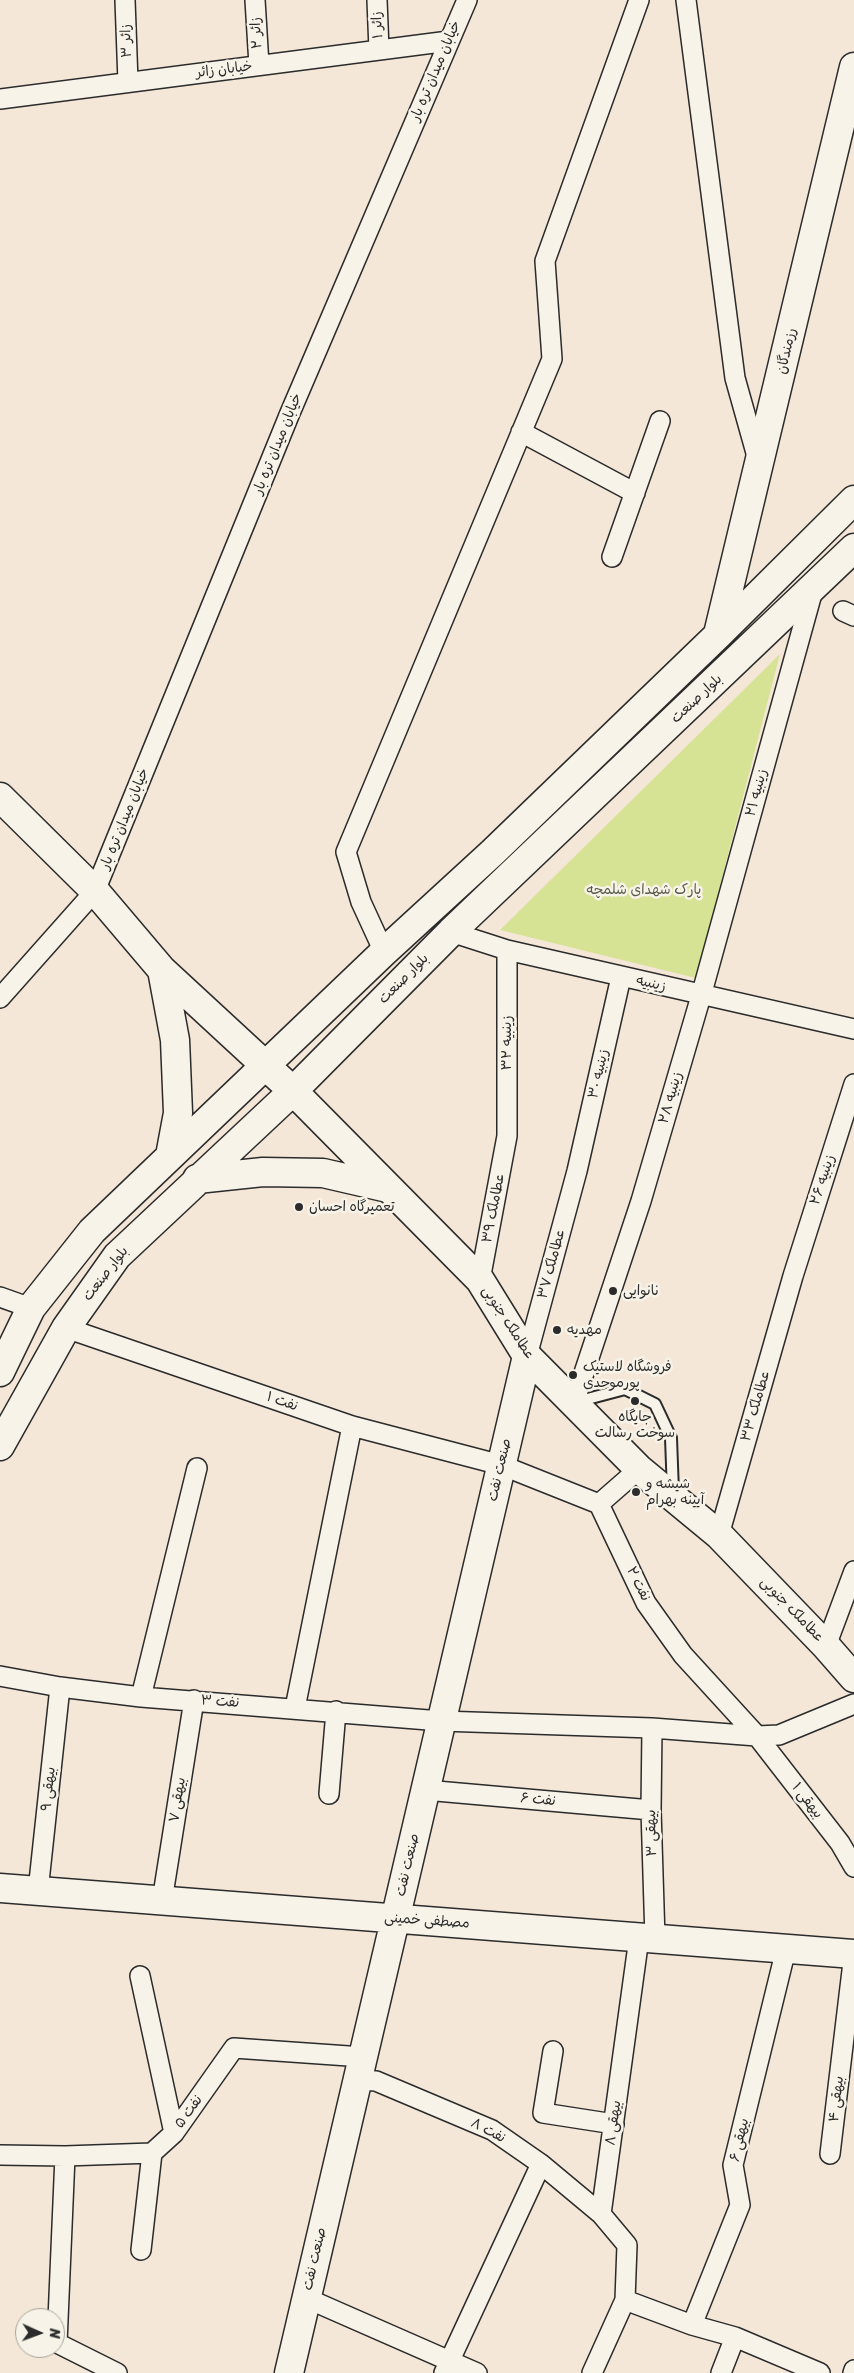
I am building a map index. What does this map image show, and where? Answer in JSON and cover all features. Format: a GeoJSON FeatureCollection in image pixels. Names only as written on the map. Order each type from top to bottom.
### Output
{"type":"FeatureCollection","features":[{"type":"Feature","properties":{"kind":"main road","name":"رزمندگان"},"geometry":{"type":"LineString","coordinates":[[718,635],[854,67]]}},
{"type":"Feature","properties":{"kind":"main road"},"geometry":{"type":"LineString","coordinates":[[0,1372],[31,1308],[92,1232],[384,952],[492,853],[718,635],[854,500]]}},
{"type":"Feature","properties":{"kind":"main road","name":"بلوار صنعت"},"geometry":{"type":"LineString","coordinates":[[0,1446],[66,1328],[117,1256],[293,1091],[451,932],[813,590],[854,548]]}},
{"type":"Feature","properties":{"kind":"main road","name":"عطاملک جنوبی"},"geometry":{"type":"LineString","coordinates":[[0,797],[95,891],[162,970],[293,1091],[480,1280],[527,1356],[639,1469],[719,1535],[826,1646],[854,1678]]}},
{"type":"Feature","properties":{"kind":"main road"},"geometry":{"type":"LineString","coordinates":[[492,853],[512,874]]}},
{"type":"Feature","properties":{"kind":"main road"},"geometry":{"type":"LineString","coordinates":[[162,970],[175,1040],[178,1114],[170,1156]]}},
{"type":"Feature","properties":{"kind":"main road"},"geometry":{"type":"LineString","coordinates":[[197,1179],[264,1172],[323,1173],[388,1188]]}},
{"type":"Feature","properties":{"kind":"main road"},"geometry":{"type":"LineString","coordinates":[[92,1232],[117,1256]]}},
{"type":"Feature","properties":{"kind":"main road","name":"صنعت نفت"},"geometry":{"type":"LineString","coordinates":[[289,2373],[527,1356]]}},
{"type":"Feature","properties":{"kind":"main road","name":"مصطفی خمینی"},"geometry":{"type":"LineString","coordinates":[[0,1888],[854,1954]]}},
{"type":"Feature","properties":{"kind":"street","name":"زائر ۳"},"geometry":{"type":"LineString","coordinates":[[125,0],[128,82]]}},
{"type":"Feature","properties":{"kind":"street","name":"زائر ۲"},"geometry":{"type":"LineString","coordinates":[[255,0],[259,65]]}},
{"type":"Feature","properties":{"kind":"street","name":"زائر ۱"},"geometry":{"type":"LineString","coordinates":[[377,0],[379,50]]}},
{"type":"Feature","properties":{"kind":"street","name":"خیابان میدان تره بار"},"geometry":{"type":"LineString","coordinates":[[0,998],[95,891],[290,413],[467,0]]}},
{"type":"Feature","properties":{"kind":"street"},"geometry":{"type":"LineString","coordinates":[[384,952],[361,902],[346,852],[552,358],[545,261],[639,0]]}},
{"type":"Feature","properties":{"kind":"street"},"geometry":{"type":"LineString","coordinates":[[686,0],[735,378],[760,464]]}},
{"type":"Feature","properties":{"kind":"street","name":"خیابان زائر"},"geometry":{"type":"LineString","coordinates":[[0,99],[449,41]]}},
{"type":"Feature","properties":{"kind":"street"},"geometry":{"type":"LineString","coordinates":[[612,557],[660,421]]}},
{"type":"Feature","properties":{"kind":"street"},"geometry":{"type":"LineString","coordinates":[[522,432],[635,492]]}},
{"type":"Feature","properties":{"kind":"street","name":"زینبیه ۲۱"},"geometry":{"type":"LineString","coordinates":[[701,996],[813,590]]}},
{"type":"Feature","properties":{"kind":"street","name":"زینبیه"},"geometry":{"type":"LineString","coordinates":[[451,932],[507,950],[701,996],[854,1029]]}},
{"type":"Feature","properties":{"kind":"street","name":"زینبیه ۳۲"},"geometry":{"type":"LineString","coordinates":[[507,950],[507,1136]]}},
{"type":"Feature","properties":{"kind":"street","name":"زینبیه ۳۰"},"geometry":{"type":"LineString","coordinates":[[576,1172],[621,977]]}},
{"type":"Feature","properties":{"kind":"street","name":"زینبیه ۲۸"},"geometry":{"type":"LineString","coordinates":[[574,1403],[641,1201],[701,996]]}},
{"type":"Feature","properties":{"kind":"street","name":"زینبیه ۲۶"},"geometry":{"type":"LineString","coordinates":[[793,1276],[854,1084]]}},
{"type":"Feature","properties":{"kind":"street","name":"عطاملک ۳۹"},"geometry":{"type":"LineString","coordinates":[[480,1280],[507,1136]]}},
{"type":"Feature","properties":{"kind":"street","name":"عطاملک ۳۷"},"geometry":{"type":"LineString","coordinates":[[527,1356],[576,1172]]}},
{"type":"Feature","properties":{"kind":"street","name":"عطاملک ۳۳"},"geometry":{"type":"LineString","coordinates":[[719,1535],[793,1276]]}},
{"type":"Feature","properties":{"kind":"street"},"geometry":{"type":"LineString","coordinates":[[0,1297],[31,1308]]}},
{"type":"Feature","properties":{"kind":"street","name":"نفت ۱"},"geometry":{"type":"LineString","coordinates":[[66,1328],[352,1426],[501,1466]]}},
{"type":"Feature","properties":{"kind":"street"},"geometry":{"type":"LineString","coordinates":[[295,1708],[352,1426]]}},
{"type":"Feature","properties":{"kind":"street"},"geometry":{"type":"LineString","coordinates":[[501,1466],[599,1504],[639,1469]]}},
{"type":"Feature","properties":{"kind":"street"},"geometry":{"type":"LineString","coordinates":[[141,1697],[196,1468]]}},
{"type":"Feature","properties":{"kind":"street","name":"نفت ۲"},"geometry":{"type":"LineString","coordinates":[[599,1504],[646,1603],[683,1655],[757,1736]]}},
{"type":"Feature","properties":{"kind":"street"},"geometry":{"type":"LineString","coordinates":[[826,1646],[854,1571]]}},
{"type":"Feature","properties":{"kind":"street","name":"نفت ۳"},"geometry":{"type":"LineString","coordinates":[[0,1676],[60,1687],[141,1697],[336,1711],[441,1721],[652,1728],[757,1736],[780,1735],[854,1704]]}},
{"type":"Feature","properties":{"kind":"street","name":"بیهقی ۹"},"geometry":{"type":"LineString","coordinates":[[38,1891],[60,1687]]}},
{"type":"Feature","properties":{"kind":"street","name":"بیهقی ۷"},"geometry":{"type":"LineString","coordinates":[[162,1901],[194,1700]]}},
{"type":"Feature","properties":{"kind":"street"},"geometry":{"type":"LineString","coordinates":[[329,1794],[336,1711]]}},
{"type":"Feature","properties":{"kind":"street","name":"بیهقی ۳"},"geometry":{"type":"LineString","coordinates":[[647,1938],[652,1728]]}},
{"type":"Feature","properties":{"kind":"street","name":"بیهقی ۱"},"geometry":{"type":"LineString","coordinates":[[757,1736],[840,1843],[854,1867]]}},
{"type":"Feature","properties":{"kind":"street","name":"نفت ۶"},"geometry":{"type":"LineString","coordinates":[[425,1790],[651,1810]]}},
{"type":"Feature","properties":{"kind":"street","name":"بیهقی ۸"},"geometry":{"type":"LineString","coordinates":[[601,2214],[614,2124],[647,1938]]}},
{"type":"Feature","properties":{"kind":"street","name":"بیهقی ۶"},"geometry":{"type":"LineString","coordinates":[[692,2325],[740,2205],[733,2165],[786,1949]]}},
{"type":"Feature","properties":{"kind":"street","name":"بیهقی ۴"},"geometry":{"type":"LineString","coordinates":[[830,2154],[854,1954]]}},
{"type":"Feature","properties":{"kind":"street"},"geometry":{"type":"LineString","coordinates":[[140,1976],[174,2133]]}},
{"type":"Feature","properties":{"kind":"street","name":"نفت ۵"},"geometry":{"type":"LineString","coordinates":[[152,2153],[174,2133],[234,2048],[360,2068]]}},
{"type":"Feature","properties":{"kind":"street"},"geometry":{"type":"LineString","coordinates":[[553,2051],[543,2113],[614,2124]]}},
{"type":"Feature","properties":{"kind":"street","name":"نفت ۸"},"geometry":{"type":"LineString","coordinates":[[360,2068],[376,2081],[492,2130],[541,2164],[601,2214]]}},
{"type":"Feature","properties":{"kind":"street"},"geometry":{"type":"LineString","coordinates":[[0,2154],[65,2156],[152,2153],[141,2250]]}},
{"type":"Feature","properties":{"kind":"street"},"geometry":{"type":"LineString","coordinates":[[65,2156],[57,2344],[117,2373]]}},
{"type":"Feature","properties":{"kind":"street"},"geometry":{"type":"LineString","coordinates":[[446,2367],[541,2164]]}},
{"type":"Feature","properties":{"kind":"street"},"geometry":{"type":"LineString","coordinates":[[592,2373],[625,2300],[627,2244],[601,2214]]}},
{"type":"Feature","properties":{"kind":"street"},"geometry":{"type":"LineString","coordinates":[[306,2298],[446,2367],[477,2373]]}},
{"type":"Feature","properties":{"kind":"street"},"geometry":{"type":"LineString","coordinates":[[625,2300],[692,2325],[734,2337],[820,2373]]}},
{"type":"Feature","properties":{"kind":"street"},"geometry":{"type":"LineString","coordinates":[[721,2373],[734,2337]]}},
{"type":"Feature","properties":{"kind":"lane"},"geometry":{"type":"LineString","coordinates":[[574,1403],[625,1389],[656,1404],[671,1438],[674,1498]]}},
{"type":"Feature","properties":{"kind":"green space","name":"پارک شهدای شلمچه"},"geometry":{"type":"Polygon","coordinates":[[[780,654],[696,978],[500,930],[780,654]]]}},
{"type":"Feature","properties":{"kind":"place","name":"تعمیرگاه احسان"},"geometry":{"type":"Point","coordinates":[299,1207]}},
{"type":"Feature","properties":{"kind":"place","name":"نانوایی"},"geometry":{"type":"Point","coordinates":[613,1291]}},
{"type":"Feature","properties":{"kind":"place","name":"مهدیه"},"geometry":{"type":"Point","coordinates":[557,1330]}},
{"type":"Feature","properties":{"kind":"place","name":"فروشگاه لاستیک پورموحدی"},"geometry":{"type":"Point","coordinates":[573,1375]}},
{"type":"Feature","properties":{"kind":"place","name":"جایگاه سوخت رسالت"},"geometry":{"type":"Point","coordinates":[635,1401]}},
{"type":"Feature","properties":{"kind":"place","name":"شیشه و آیینه بهرام"},"geometry":{"type":"Point","coordinates":[636,1492]}}]}
